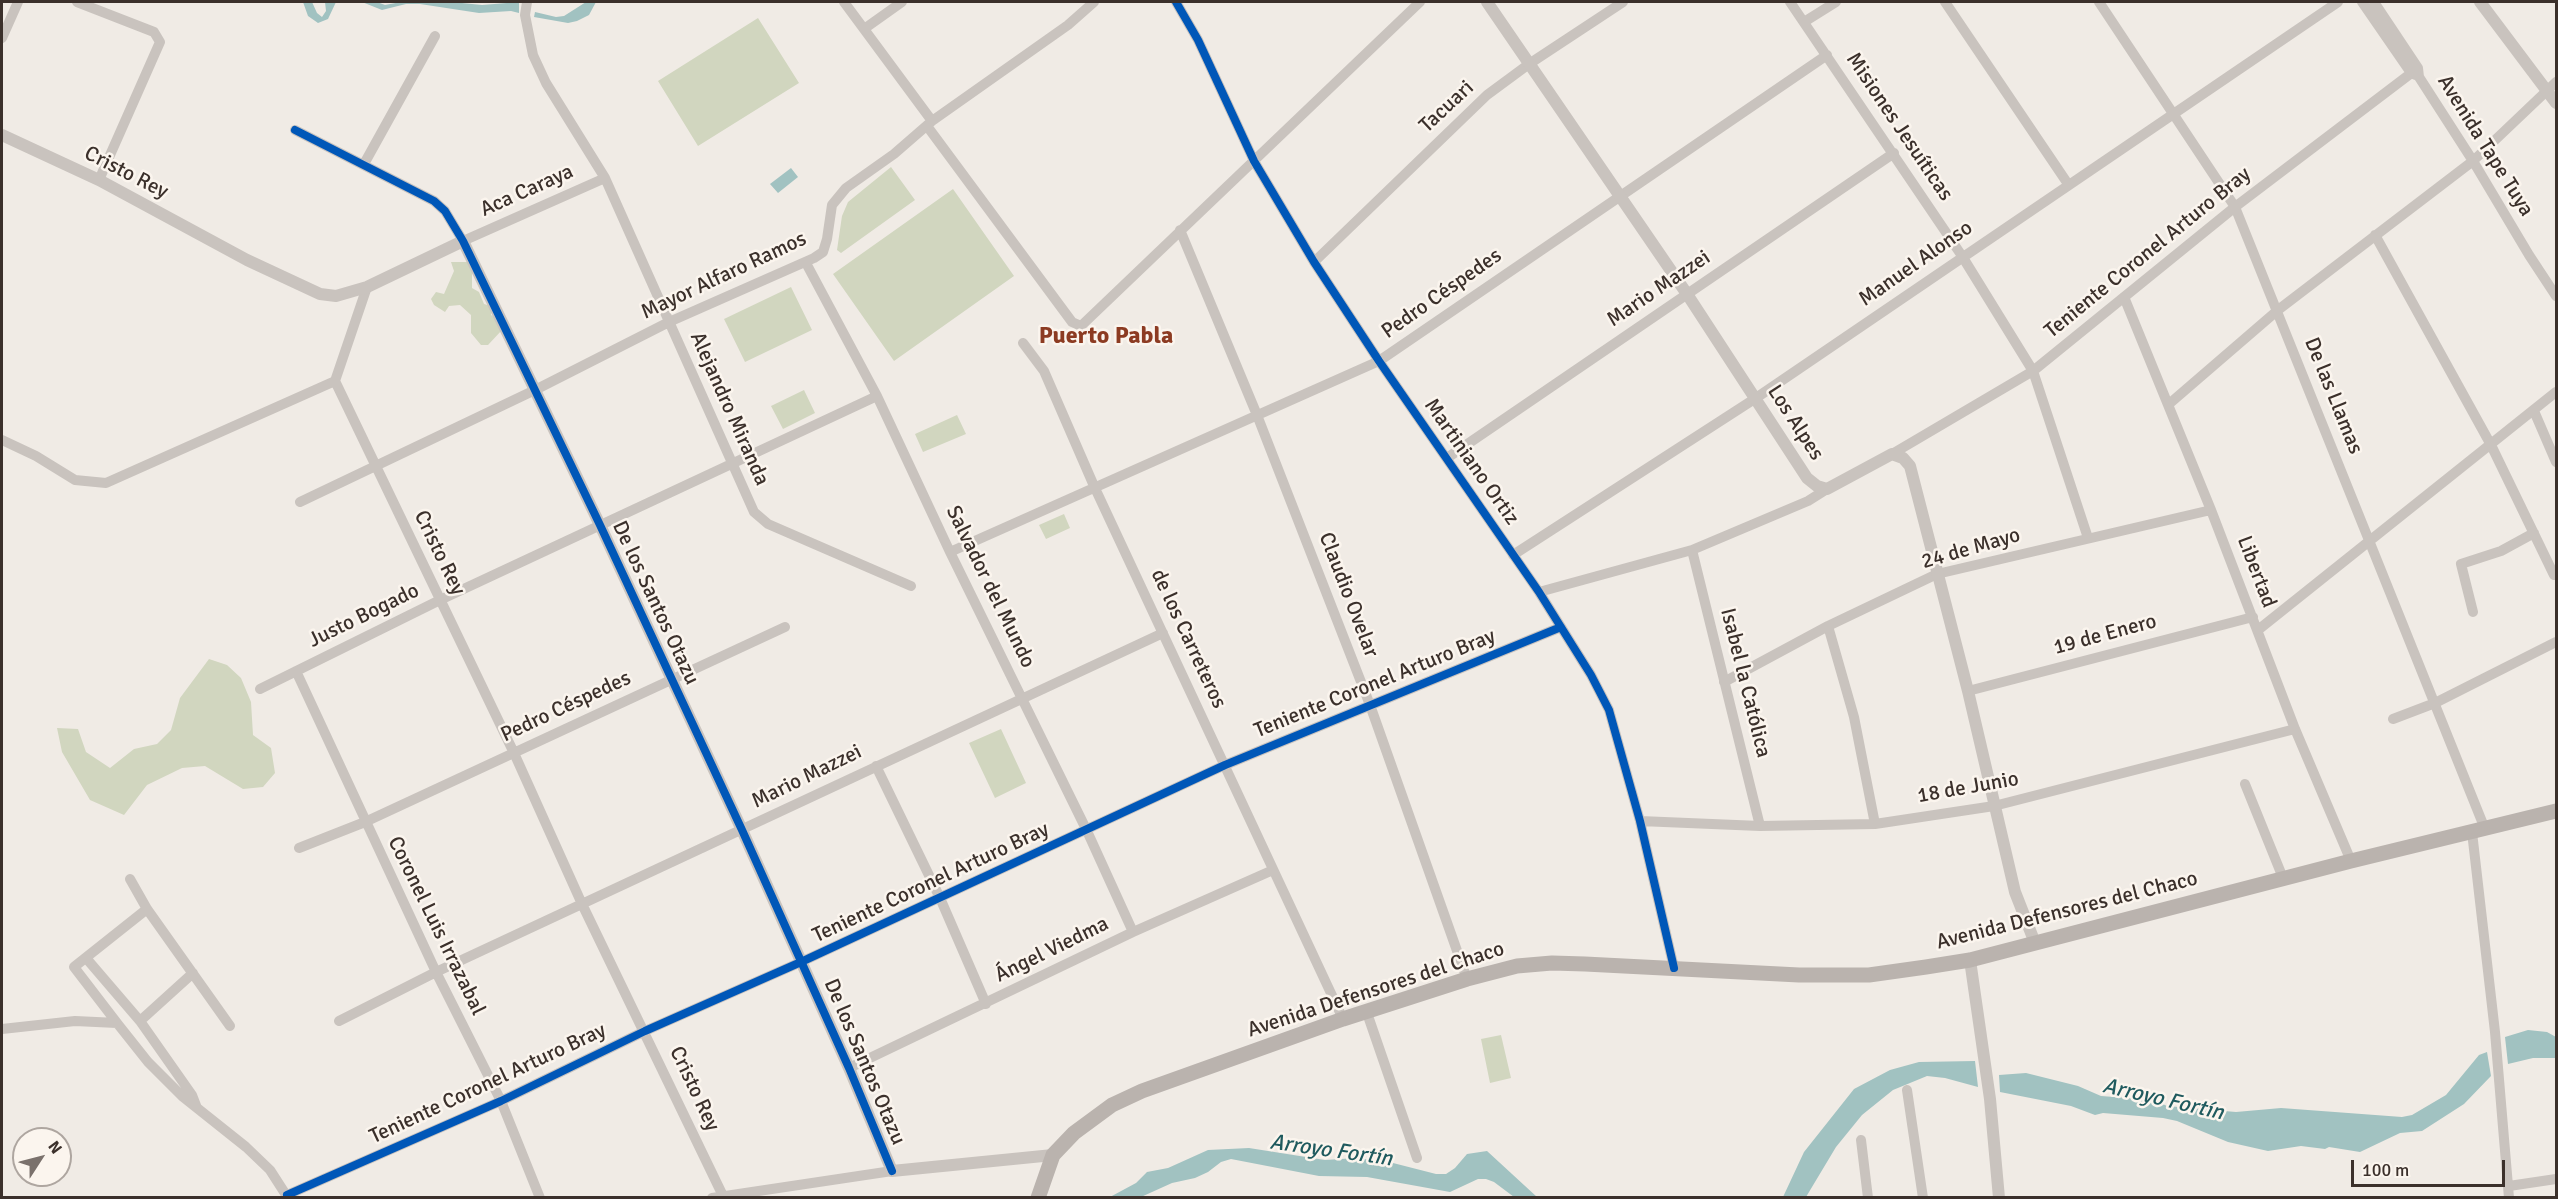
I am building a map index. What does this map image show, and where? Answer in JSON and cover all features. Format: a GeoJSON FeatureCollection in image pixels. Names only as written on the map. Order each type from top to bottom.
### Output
{"type":"FeatureCollection","features":[{"type":"Feature","properties":{"kind":"main road","name":"Avenida Defensores del Chaco"},"geometry":{"type":"LineString","coordinates":[[1038,1197],[1053,1155],[1074,1133],[1112,1105],[1142,1091],[1342,1019],[1467,979],[1517,966],[1552,963],[1799,975],[1869,975],[1970,960],[2283,878],[2556,811]]}},
{"type":"Feature","properties":{"kind":"street"},"geometry":{"type":"LineString","coordinates":[[2,38],[18,2]]}},
{"type":"Feature","properties":{"kind":"street"},"geometry":{"type":"LineString","coordinates":[[76,2],[154,32],[160,42],[99,180]]}},
{"type":"Feature","properties":{"kind":"street","name":"Alejandro Miranda"},"geometry":{"type":"LineString","coordinates":[[527,2],[525,15],[533,55],[546,83],[605,178],[754,512],[763,521],[911,586]]}},
{"type":"Feature","properties":{"kind":"street"},"geometry":{"type":"LineString","coordinates":[[844,2],[1072,322],[1081,326],[1420,2]]}},
{"type":"Feature","properties":{"kind":"street"},"geometry":{"type":"LineString","coordinates":[[864,29],[902,2]]}},
{"type":"Feature","properties":{"kind":"street","name":"Mayor Alfaro Ramos"},"geometry":{"type":"LineString","coordinates":[[300,502],[534,390],[669,322],[806,263],[823,252],[832,205],[846,188],[930,124],[1068,25],[1094,2]]}},
{"type":"Feature","properties":{"kind":"street","name":"Martiniano Ortiz"},"geometry":{"type":"LineString","coordinates":[[1176,2],[1198,40],[1254,161],[1314,262],[1379,361],[1539,592],[1591,675],[1609,710],[1640,821],[1674,968]]}},
{"type":"Feature","properties":{"kind":"street","name":"Los Alpes"},"geometry":{"type":"LineString","coordinates":[[1487,2],[1687,294],[1807,478],[1817,486],[1827,489],[1892,454]]}},
{"type":"Feature","properties":{"kind":"street","name":"Tacuari"},"geometry":{"type":"LineString","coordinates":[[1314,262],[1487,95],[1529,64],[1623,2]]}},
{"type":"Feature","properties":{"kind":"street","name":"Misiones Jesuíticas"},"geometry":{"type":"LineString","coordinates":[[1790,2],[1962,256],[2033,371],[2088,538]]}},
{"type":"Feature","properties":{"kind":"street"},"geometry":{"type":"LineString","coordinates":[[1804,22],[1836,2]]}},
{"type":"Feature","properties":{"kind":"street"},"geometry":{"type":"LineString","coordinates":[[1945,2],[2068,184]]}},
{"type":"Feature","properties":{"kind":"street","name":"De las Llamas"},"geometry":{"type":"LineString","coordinates":[[2099,2],[2235,207],[2435,703],[2479,830],[2510,1197]]}},
{"type":"Feature","properties":{"kind":"street","name":"Manuel Alonso"},"geometry":{"type":"LineString","coordinates":[[1513,555],[1756,398],[2338,2]]}},
{"type":"Feature","properties":{"kind":"street","name":"Avenida Tape Tuya"},"geometry":{"type":"LineString","coordinates":[[2362,2],[2416,72]]}},
{"type":"Feature","properties":{"kind":"street","name":"Avenida Tape Tuya"},"geometry":{"type":"LineString","coordinates":[[2374,2],[2556,296]]}},
{"type":"Feature","properties":{"kind":"street"},"geometry":{"type":"LineString","coordinates":[[2480,2],[2552,86],[2556,103]]}},
{"type":"Feature","properties":{"kind":"street"},"geometry":{"type":"LineString","coordinates":[[364,164],[435,36]]}},
{"type":"Feature","properties":{"kind":"street","name":"Pedro Céspedes"},"geometry":{"type":"LineString","coordinates":[[950,552],[1379,361],[1618,195],[1827,55]]}},
{"type":"Feature","properties":{"kind":"street","name":"Teniente Coronel Arturo Bray"},"geometry":{"type":"LineString","coordinates":[[1892,454],[2033,371],[2235,207],[2416,72]]}},
{"type":"Feature","properties":{"kind":"street"},"geometry":{"type":"LineString","coordinates":[[2169,404],[2278,310],[2473,161],[2552,86]]}},
{"type":"Feature","properties":{"kind":"street","name":"De los Santos Otazu"},"geometry":{"type":"LineString","coordinates":[[295,130],[434,201],[445,211],[463,241],[600,525],[742,830],[849,1068],[892,1171]]}},
{"type":"Feature","properties":{"kind":"street","name":"Cristo Rey"},"geometry":{"type":"LineString","coordinates":[[2,135],[99,180],[247,260],[320,294],[336,296],[367,287]]}},
{"type":"Feature","properties":{"kind":"street","name":"Mario Mazzei"},"geometry":{"type":"LineString","coordinates":[[1447,459],[1894,153]]}},
{"type":"Feature","properties":{"kind":"street","name":"Aca Caraya"},"geometry":{"type":"LineString","coordinates":[[367,287],[463,241],[605,178]]}},
{"type":"Feature","properties":{"kind":"street","name":"Claudio Ovelar"},"geometry":{"type":"LineString","coordinates":[[1180,230],[1257,415],[1370,705],[1467,979]]}},
{"type":"Feature","properties":{"kind":"street"},"geometry":{"type":"LineString","coordinates":[[2375,235],[2491,445],[2554,575]]}},
{"type":"Feature","properties":{"kind":"street","name":"Salvador del Mundo"},"geometry":{"type":"LineString","coordinates":[[806,263],[877,396],[950,552],[1087,831],[1133,932]]}},
{"type":"Feature","properties":{"kind":"street"},"geometry":{"type":"LineString","coordinates":[[2,440],[36,456],[75,480],[106,483],[335,381],[367,287]]}},
{"type":"Feature","properties":{"kind":"street","name":"Libertad"},"geometry":{"type":"LineString","coordinates":[[2124,297],[2211,510],[2295,729],[2351,861]]}},
{"type":"Feature","properties":{"kind":"street","name":"de los Carreteros"},"geometry":{"type":"LineString","coordinates":[[1023,343],[1044,371],[1094,486],[1342,1019]]}},
{"type":"Feature","properties":{"kind":"street","name":"Cristo Rey"},"geometry":{"type":"LineString","coordinates":[[335,381],[514,753],[582,904],[645,1031],[720,1197]]}},
{"type":"Feature","properties":{"kind":"street"},"geometry":{"type":"LineString","coordinates":[[2258,630],[2556,392]]}},
{"type":"Feature","properties":{"kind":"street","name":"Justo Bogado"},"geometry":{"type":"LineString","coordinates":[[260,689],[440,600],[733,461],[877,396]]}},
{"type":"Feature","properties":{"kind":"street"},"geometry":{"type":"LineString","coordinates":[[2534,411],[2556,462]]}},
{"type":"Feature","properties":{"kind":"street"},"geometry":{"type":"LineString","coordinates":[[1892,454],[1903,458],[1910,466],[1968,691],[2015,892],[2035,943]]}},
{"type":"Feature","properties":{"kind":"street"},"geometry":{"type":"LineString","coordinates":[[1539,592],[1692,550],[1809,501],[1827,489]]}},
{"type":"Feature","properties":{"kind":"street","name":"24 de Mayo"},"geometry":{"type":"LineString","coordinates":[[1724,682],[1828,626],[1937,574],[2211,510]]}},
{"type":"Feature","properties":{"kind":"street"},"geometry":{"type":"LineString","coordinates":[[2473,612],[2461,564],[2501,551],[2534,533]]}},
{"type":"Feature","properties":{"kind":"street","name":"Isabel la Católica"},"geometry":{"type":"LineString","coordinates":[[1692,550],[1760,826]]}},
{"type":"Feature","properties":{"kind":"street","name":"19 de Enero"},"geometry":{"type":"LineString","coordinates":[[1968,691],[2253,617]]}},
{"type":"Feature","properties":{"kind":"street"},"geometry":{"type":"LineString","coordinates":[[1828,626],[1854,717],[1875,824]]}},
{"type":"Feature","properties":{"kind":"street","name":"Pedro Céspedes"},"geometry":{"type":"LineString","coordinates":[[299,848],[365,822],[785,627]]}},
{"type":"Feature","properties":{"kind":"street","name":"Teniente Coronel Arturo Bray"},"geometry":{"type":"LineString","coordinates":[[288,1196],[501,1101],[645,1031],[1087,831],[1225,765],[1561,627]]}},
{"type":"Feature","properties":{"kind":"street","name":"Mario Mazzei"},"geometry":{"type":"LineString","coordinates":[[339,1021],[436,972],[1163,633]]}},
{"type":"Feature","properties":{"kind":"street"},"geometry":{"type":"LineString","coordinates":[[2392,720],[2435,703],[2556,642]]}},
{"type":"Feature","properties":{"kind":"street","name":"Coronel Luis Irrazabal"},"geometry":{"type":"LineString","coordinates":[[296,671],[436,972],[501,1101],[540,1197]]}},
{"type":"Feature","properties":{"kind":"street","name":"18 de Junio"},"geometry":{"type":"LineString","coordinates":[[1640,821],[1760,826],[1875,824],[1994,806],[2295,729]]}},
{"type":"Feature","properties":{"kind":"street"},"geometry":{"type":"LineString","coordinates":[[876,766],[940,898],[986,1004]]}},
{"type":"Feature","properties":{"kind":"street"},"geometry":{"type":"LineString","coordinates":[[2245,784],[2283,878]]}},
{"type":"Feature","properties":{"kind":"street","name":"Ángel Viedma"},"geometry":{"type":"LineString","coordinates":[[849,1068],[1133,932],[1274,870]]}},
{"type":"Feature","properties":{"kind":"street"},"geometry":{"type":"LineString","coordinates":[[130,879],[147,909],[230,1026]]}},
{"type":"Feature","properties":{"kind":"street"},"geometry":{"type":"LineString","coordinates":[[147,909],[74,967],[148,1062],[197,1109],[246,1147],[270,1170],[288,1196]]}},
{"type":"Feature","properties":{"kind":"street"},"geometry":{"type":"LineString","coordinates":[[86,958],[140,1022],[192,1095],[197,1109]]}},
{"type":"Feature","properties":{"kind":"street"},"geometry":{"type":"LineString","coordinates":[[1970,960],[1985,1059],[1999,1197]]}},
{"type":"Feature","properties":{"kind":"street"},"geometry":{"type":"LineString","coordinates":[[140,1022],[193,973]]}},
{"type":"Feature","properties":{"kind":"street"},"geometry":{"type":"LineString","coordinates":[[1366,1013],[1417,1158]]}},
{"type":"Feature","properties":{"kind":"street"},"geometry":{"type":"LineString","coordinates":[[2,1029],[75,1021],[117,1023]]}},
{"type":"Feature","properties":{"kind":"street"},"geometry":{"type":"LineString","coordinates":[[1907,1090],[1923,1197]]}},
{"type":"Feature","properties":{"kind":"street"},"geometry":{"type":"LineString","coordinates":[[1861,1140],[1868,1197]]}},
{"type":"Feature","properties":{"kind":"street"},"geometry":{"type":"LineString","coordinates":[[720,1197],[892,1171],[1053,1155]]}},
{"type":"Feature","properties":{"kind":"street"},"geometry":{"type":"LineString","coordinates":[[2509,1186],[2556,1179]]}},
{"type":"Feature","properties":{"kind":"green space"},"geometry":{"type":"Polygon","coordinates":[[[758,18],[799,83],[698,146],[658,81],[758,18]]]}},
{"type":"Feature","properties":{"kind":"green space"},"geometry":{"type":"Polygon","coordinates":[[[891,167],[915,200],[841,253],[837,250],[842,216],[848,202],[891,167]]]}},
{"type":"Feature","properties":{"kind":"green space"},"geometry":{"type":"Polygon","coordinates":[[[953,189],[1014,276],[894,361],[833,274],[953,189]]]}},
{"type":"Feature","properties":{"kind":"green space"},"geometry":{"type":"Polygon","coordinates":[[[451,262],[472,262],[472,288],[479,292],[484,304],[491,306],[491,315],[501,321],[502,330],[488,345],[481,345],[471,333],[471,315],[460,305],[449,306],[445,312],[434,305],[431,299],[436,292],[444,294],[454,271],[451,262]]]}},
{"type":"Feature","properties":{"kind":"green space"},"geometry":{"type":"Polygon","coordinates":[[[791,287],[812,330],[745,362],[724,319],[791,287]]]}},
{"type":"Feature","properties":{"kind":"green space"},"geometry":{"type":"Polygon","coordinates":[[[804,390],[815,413],[783,429],[771,406],[804,390]]]}},
{"type":"Feature","properties":{"kind":"green space"},"geometry":{"type":"Polygon","coordinates":[[[957,415],[966,434],[923,452],[915,434],[957,415]]]}},
{"type":"Feature","properties":{"kind":"green space"},"geometry":{"type":"Polygon","coordinates":[[[1064,514],[1070,528],[1046,539],[1039,525],[1064,514]]]}},
{"type":"Feature","properties":{"kind":"green space"},"geometry":{"type":"Polygon","coordinates":[[[209,659],[227,665],[241,678],[251,702],[253,735],[271,748],[275,773],[263,787],[243,789],[205,766],[182,768],[147,785],[124,815],[90,800],[62,752],[57,728],[78,729],[86,752],[110,768],[134,749],[157,744],[171,730],[180,698],[209,659]]]}},
{"type":"Feature","properties":{"kind":"green space"},"geometry":{"type":"Polygon","coordinates":[[[1001,729],[1026,783],[995,798],[969,743],[1001,729]]]}},
{"type":"Feature","properties":{"kind":"green space"},"geometry":{"type":"Polygon","coordinates":[[[1501,1035],[1511,1078],[1490,1083],[1481,1039],[1501,1035]]]}},
{"type":"Feature","properties":{"kind":"water"},"geometry":{"type":"Polygon","coordinates":[[[303,2],[312,2],[317,13],[322,17],[326,11],[325,2],[336,2],[328,19],[318,23],[308,16],[303,2]]]}},
{"type":"Feature","properties":{"kind":"water"},"geometry":{"type":"Polygon","coordinates":[[[362,2],[377,2],[385,5],[401,2],[452,2],[482,5],[519,2],[519,13],[511,11],[479,13],[420,4],[406,4],[382,10],[362,2]]]}},
{"type":"Feature","properties":{"kind":"water"},"geometry":{"type":"Polygon","coordinates":[[[586,2],[596,2],[589,15],[577,21],[568,23],[534,17],[535,12],[556,17],[564,16],[586,2]]]}},
{"type":"Feature","properties":{"kind":"water"},"geometry":{"type":"Polygon","coordinates":[[[791,168],[798,177],[778,193],[770,184],[791,168]]]}},
{"type":"Feature","properties":{"kind":"water"},"geometry":{"type":"Polygon","coordinates":[[[2528,1030],[2547,1032],[2556,1037],[2556,1058],[2533,1058],[2508,1064],[2505,1037],[2528,1030]]]}},
{"type":"Feature","properties":{"kind":"water"},"geometry":{"type":"Polygon","coordinates":[[[2487,1052],[2491,1076],[2464,1104],[2422,1131],[2400,1133],[2360,1152],[2329,1147],[2325,1149],[2301,1146],[2268,1151],[2228,1142],[2177,1121],[2103,1113],[2095,1115],[2071,1106],[2000,1092],[1999,1075],[2026,1073],[2078,1086],[2101,1096],[2154,1100],[2167,1106],[2236,1112],[2281,1108],[2402,1117],[2412,1115],[2446,1095],[2479,1055],[2487,1052]]]}},
{"type":"Feature","properties":{"kind":"water"},"geometry":{"type":"Polygon","coordinates":[[[1975,1061],[1978,1087],[1945,1078],[1927,1076],[1893,1090],[1862,1115],[1836,1147],[1806,1197],[1783,1197],[1804,1152],[1854,1089],[1890,1070],[1919,1062],[1975,1061]]]}},
{"type":"Feature","properties":{"kind":"water"},"geometry":{"type":"Polygon","coordinates":[[[1249,1148],[1325,1160],[1357,1158],[1393,1163],[1436,1174],[1446,1174],[1455,1168],[1467,1154],[1487,1151],[1537,1197],[1514,1197],[1494,1182],[1486,1179],[1478,1179],[1450,1192],[1367,1177],[1319,1176],[1231,1159],[1221,1162],[1195,1178],[1172,1183],[1141,1197],[1110,1197],[1136,1183],[1147,1172],[1168,1168],[1208,1150],[1249,1148]]]}},
{"type":"Feature","properties":{"kind":"cycle path"},"geometry":{"type":"LineString","coordinates":[[1176,2],[1198,40],[1254,161],[1314,262],[1379,361],[1539,592],[1591,675],[1609,710],[1640,821],[1674,968]]}},
{"type":"Feature","properties":{"kind":"cycle path"},"geometry":{"type":"LineString","coordinates":[[295,130],[434,201],[445,211],[463,241],[600,525],[742,830],[849,1068],[892,1171]]}},
{"type":"Feature","properties":{"kind":"cycle path"},"geometry":{"type":"LineString","coordinates":[[287,1195],[501,1101],[645,1031],[801,962],[1225,765],[1561,627]]}},
{"type":"Feature","properties":{"kind":"district","name":"Puerto Pabla"},"geometry":{"type":"Point","coordinates":[1106,337]}},
{"type":"Feature","properties":{"kind":"water label","name":"Arroyo Fortín"},"geometry":{"type":"Point","coordinates":[2163,1100]}},
{"type":"Feature","properties":{"kind":"water label","name":"Arroyo Fortín"},"geometry":{"type":"Point","coordinates":[1331,1151]}}]}
